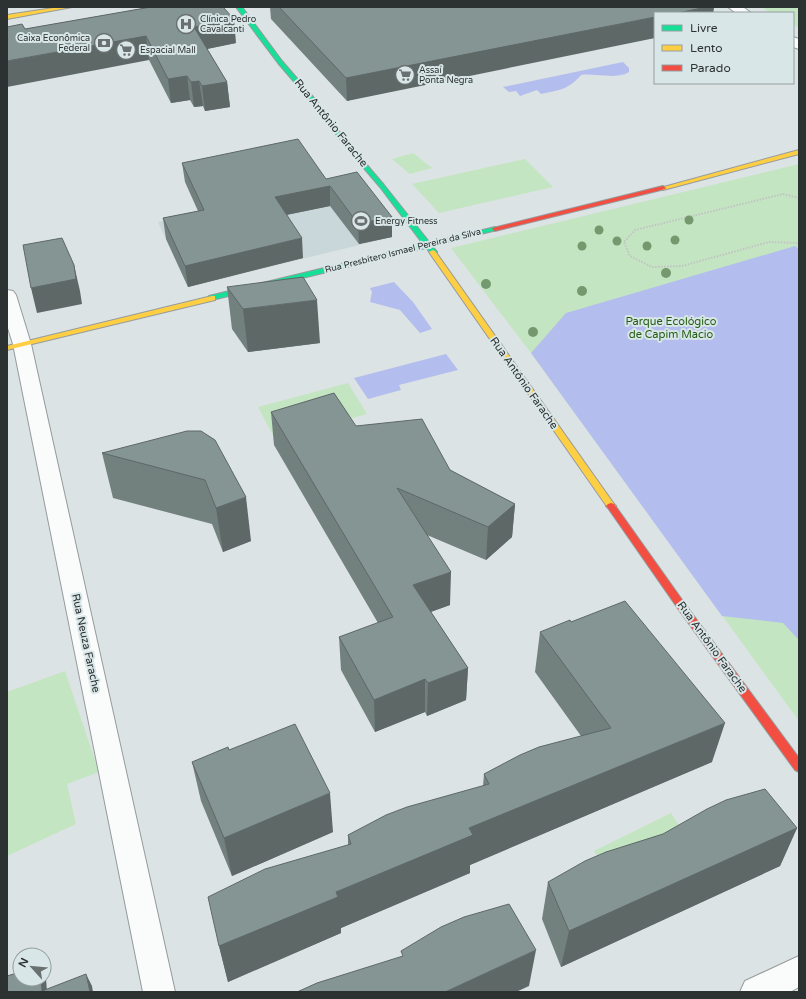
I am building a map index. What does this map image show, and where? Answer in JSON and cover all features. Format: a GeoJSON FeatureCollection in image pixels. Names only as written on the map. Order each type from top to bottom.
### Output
{"type":"FeatureCollection","features":[{"type":"Feature","properties":{"kind":"street"},"geometry":{"type":"LineString","coordinates":[[7,17],[66,7]]}},
{"type":"Feature","properties":{"kind":"street","name":"Rua Antônio Farache"},"geometry":{"type":"LineString","coordinates":[[239,7],[280,62],[317,105],[347,145],[428,245],[682,607],[799,766]]}},
{"type":"Feature","properties":{"kind":"street"},"geometry":{"type":"LineString","coordinates":[[734,7],[743,12]]}},
{"type":"Feature","properties":{"kind":"street","name":"Rua Presbítero Ismael Pereira da Silva"},"geometry":{"type":"LineString","coordinates":[[15,346],[689,182],[799,152]]}},
{"type":"Feature","properties":{"kind":"street","name":"Rua Neuza Farache"},"geometry":{"type":"LineString","coordinates":[[7,295],[15,346],[159,992]]}},
{"type":"Feature","properties":{"kind":"street"},"geometry":{"type":"LineString","coordinates":[[756,992],[799,971]]}},
{"type":"Feature","properties":{"kind":"path"},"geometry":{"type":"LineString","coordinates":[[799,198],[782,194],[635,230],[624,242],[630,256],[652,267],[682,266],[769,242],[799,243]]}},
{"type":"Feature","properties":{"kind":"shaded area"},"geometry":{"type":"Polygon","coordinates":[[[317,188],[392,237],[188,287],[158,222],[317,188]]]}},
{"type":"Feature","properties":{"kind":"green space"},"geometry":{"type":"Polygon","coordinates":[[[761,7],[799,7],[799,28],[794,26],[794,12],[769,12],[761,7]]]}},
{"type":"Feature","properties":{"kind":"green space"},"geometry":{"type":"Polygon","coordinates":[[[413,153],[432,168],[410,174],[392,159],[413,153]]]}},
{"type":"Feature","properties":{"kind":"green space"},"geometry":{"type":"Polygon","coordinates":[[[525,159],[553,187],[439,213],[412,184],[525,159]]]}},
{"type":"Feature","properties":{"kind":"green space","name":"Parque Ecológico de Capim Macio"},"geometry":{"type":"Polygon","coordinates":[[[799,164],[799,721],[531,353],[451,248],[799,164]]]}},
{"type":"Feature","properties":{"kind":"green space"},"geometry":{"type":"Polygon","coordinates":[[[348,383],[367,414],[275,439],[258,407],[348,383]]]}},
{"type":"Feature","properties":{"kind":"green space"},"geometry":{"type":"Polygon","coordinates":[[[65,671],[99,772],[67,784],[76,824],[7,856],[7,692],[65,671]]]}},
{"type":"Feature","properties":{"kind":"green space"},"geometry":{"type":"Polygon","coordinates":[[[671,813],[688,840],[610,877],[594,851],[671,813]]]}},
{"type":"Feature","properties":{"kind":"water"},"geometry":{"type":"Polygon","coordinates":[[[623,62],[629,68],[629,72],[618,76],[581,75],[567,87],[541,94],[537,90],[520,96],[516,91],[509,92],[503,87],[623,62]]]}},
{"type":"Feature","properties":{"kind":"water","name":"Parque Ecológico de Capim Macio"},"geometry":{"type":"Polygon","coordinates":[[[795,246],[799,249],[799,640],[783,623],[722,616],[531,353],[566,313],[795,246]]]}},
{"type":"Feature","properties":{"kind":"water"},"geometry":{"type":"Polygon","coordinates":[[[394,282],[413,302],[432,329],[420,333],[400,310],[370,302],[372,292],[370,288],[394,282]]]}},
{"type":"Feature","properties":{"kind":"water"},"geometry":{"type":"Polygon","coordinates":[[[446,354],[458,370],[399,385],[401,390],[368,399],[354,378],[446,354]]]}},
{"type":"Feature","properties":{"kind":"building"},"geometry":{"type":"Polygon","coordinates":[[[151,7],[223,7],[234,19],[194,27],[227,82],[202,86],[199,81],[191,82],[187,76],[168,79],[146,36],[7,61],[7,27],[22,24],[25,29],[151,7]]]}},
{"type":"Feature","properties":{"kind":"building"},"geometry":{"type":"Polygon","coordinates":[[[279,7],[707,7],[682,12],[654,12],[654,17],[346,78],[279,7]]]}},
{"type":"Feature","properties":{"kind":"building"},"geometry":{"type":"Polygon","coordinates":[[[298,139],[326,179],[357,172],[392,217],[358,224],[330,186],[275,197],[302,238],[185,266],[163,218],[204,210],[182,163],[298,139]]]}},
{"type":"Feature","properties":{"kind":"building"},"geometry":{"type":"Polygon","coordinates":[[[62,238],[74,265],[76,279],[31,288],[23,245],[62,238]]]}},
{"type":"Feature","properties":{"kind":"building"},"geometry":{"type":"Polygon","coordinates":[[[303,277],[317,300],[243,309],[227,287],[303,277]]]}},
{"type":"Feature","properties":{"kind":"building"},"geometry":{"type":"Polygon","coordinates":[[[334,393],[356,426],[422,419],[450,470],[515,504],[488,527],[397,488],[451,572],[413,585],[468,668],[428,683],[425,679],[374,700],[339,637],[393,617],[271,412],[334,393]]]}},
{"type":"Feature","properties":{"kind":"building"},"geometry":{"type":"Polygon","coordinates":[[[187,431],[201,431],[215,440],[246,497],[216,508],[205,480],[102,453],[187,431]]]}},
{"type":"Feature","properties":{"kind":"building"},"geometry":{"type":"Polygon","coordinates":[[[625,601],[725,723],[469,828],[473,835],[336,892],[338,897],[219,946],[208,897],[265,869],[351,844],[348,835],[386,815],[407,807],[489,784],[484,774],[539,747],[611,728],[540,632],[570,620],[571,622],[625,601]]]}},
{"type":"Feature","properties":{"kind":"building"},"geometry":{"type":"Polygon","coordinates":[[[295,724],[330,793],[224,838],[192,762],[228,747],[229,750],[295,724]]]}},
{"type":"Feature","properties":{"kind":"building"},"geometry":{"type":"Polygon","coordinates":[[[765,789],[797,828],[569,931],[548,882],[585,861],[606,852],[663,834],[726,800],[765,789]]]}},
{"type":"Feature","properties":{"kind":"building"},"geometry":{"type":"Polygon","coordinates":[[[509,904],[536,950],[445,992],[297,992],[317,983],[403,956],[401,951],[441,927],[464,917],[509,904]]]}},
{"type":"Feature","properties":{"kind":"building"},"geometry":{"type":"Polygon","coordinates":[[[12,974],[12,987],[42,987],[42,991],[86,974],[90,992],[7,992],[7,976],[12,974]]]}},
{"type":"Feature","properties":{"kind":"traffic: fast"},"geometry":{"type":"LineString","coordinates":[[239,7],[280,62],[317,105],[347,145],[382,186],[433,252]]}},
{"type":"Feature","properties":{"kind":"traffic: fast"},"geometry":{"type":"LineString","coordinates":[[212,298],[495,229]]}},
{"type":"Feature","properties":{"kind":"traffic: slow"},"geometry":{"type":"LineString","coordinates":[[7,17],[69,7]]}},
{"type":"Feature","properties":{"kind":"traffic: slow"},"geometry":{"type":"LineString","coordinates":[[663,188],[799,152]]}},
{"type":"Feature","properties":{"kind":"traffic: slow"},"geometry":{"type":"LineString","coordinates":[[433,252],[611,506]]}},
{"type":"Feature","properties":{"kind":"traffic: slow"},"geometry":{"type":"LineString","coordinates":[[7,348],[212,298]]}},
{"type":"Feature","properties":{"kind":"traffic: jam"},"geometry":{"type":"LineString","coordinates":[[495,229],[663,188]]}},
{"type":"Feature","properties":{"kind":"traffic: jam"},"geometry":{"type":"LineString","coordinates":[[611,506],[682,607],[799,767]]}},
{"type":"Feature","properties":{"kind":"place","name":"Clínica Pedro Cavalcanti"},"geometry":{"type":"Point","coordinates":[186,24]}},
{"type":"Feature","properties":{"kind":"place","name":"Caixa Econômica Federal"},"geometry":{"type":"Point","coordinates":[104,43]}},
{"type":"Feature","properties":{"kind":"place","name":"Espacial Mall"},"geometry":{"type":"Point","coordinates":[126,50]}},
{"type":"Feature","properties":{"kind":"place","name":"Assaí Ponta Negra"},"geometry":{"type":"Point","coordinates":[405,75]}},
{"type":"Feature","properties":{"kind":"place","name":"Energy Fitness"},"geometry":{"type":"Point","coordinates":[361,221]}}]}
